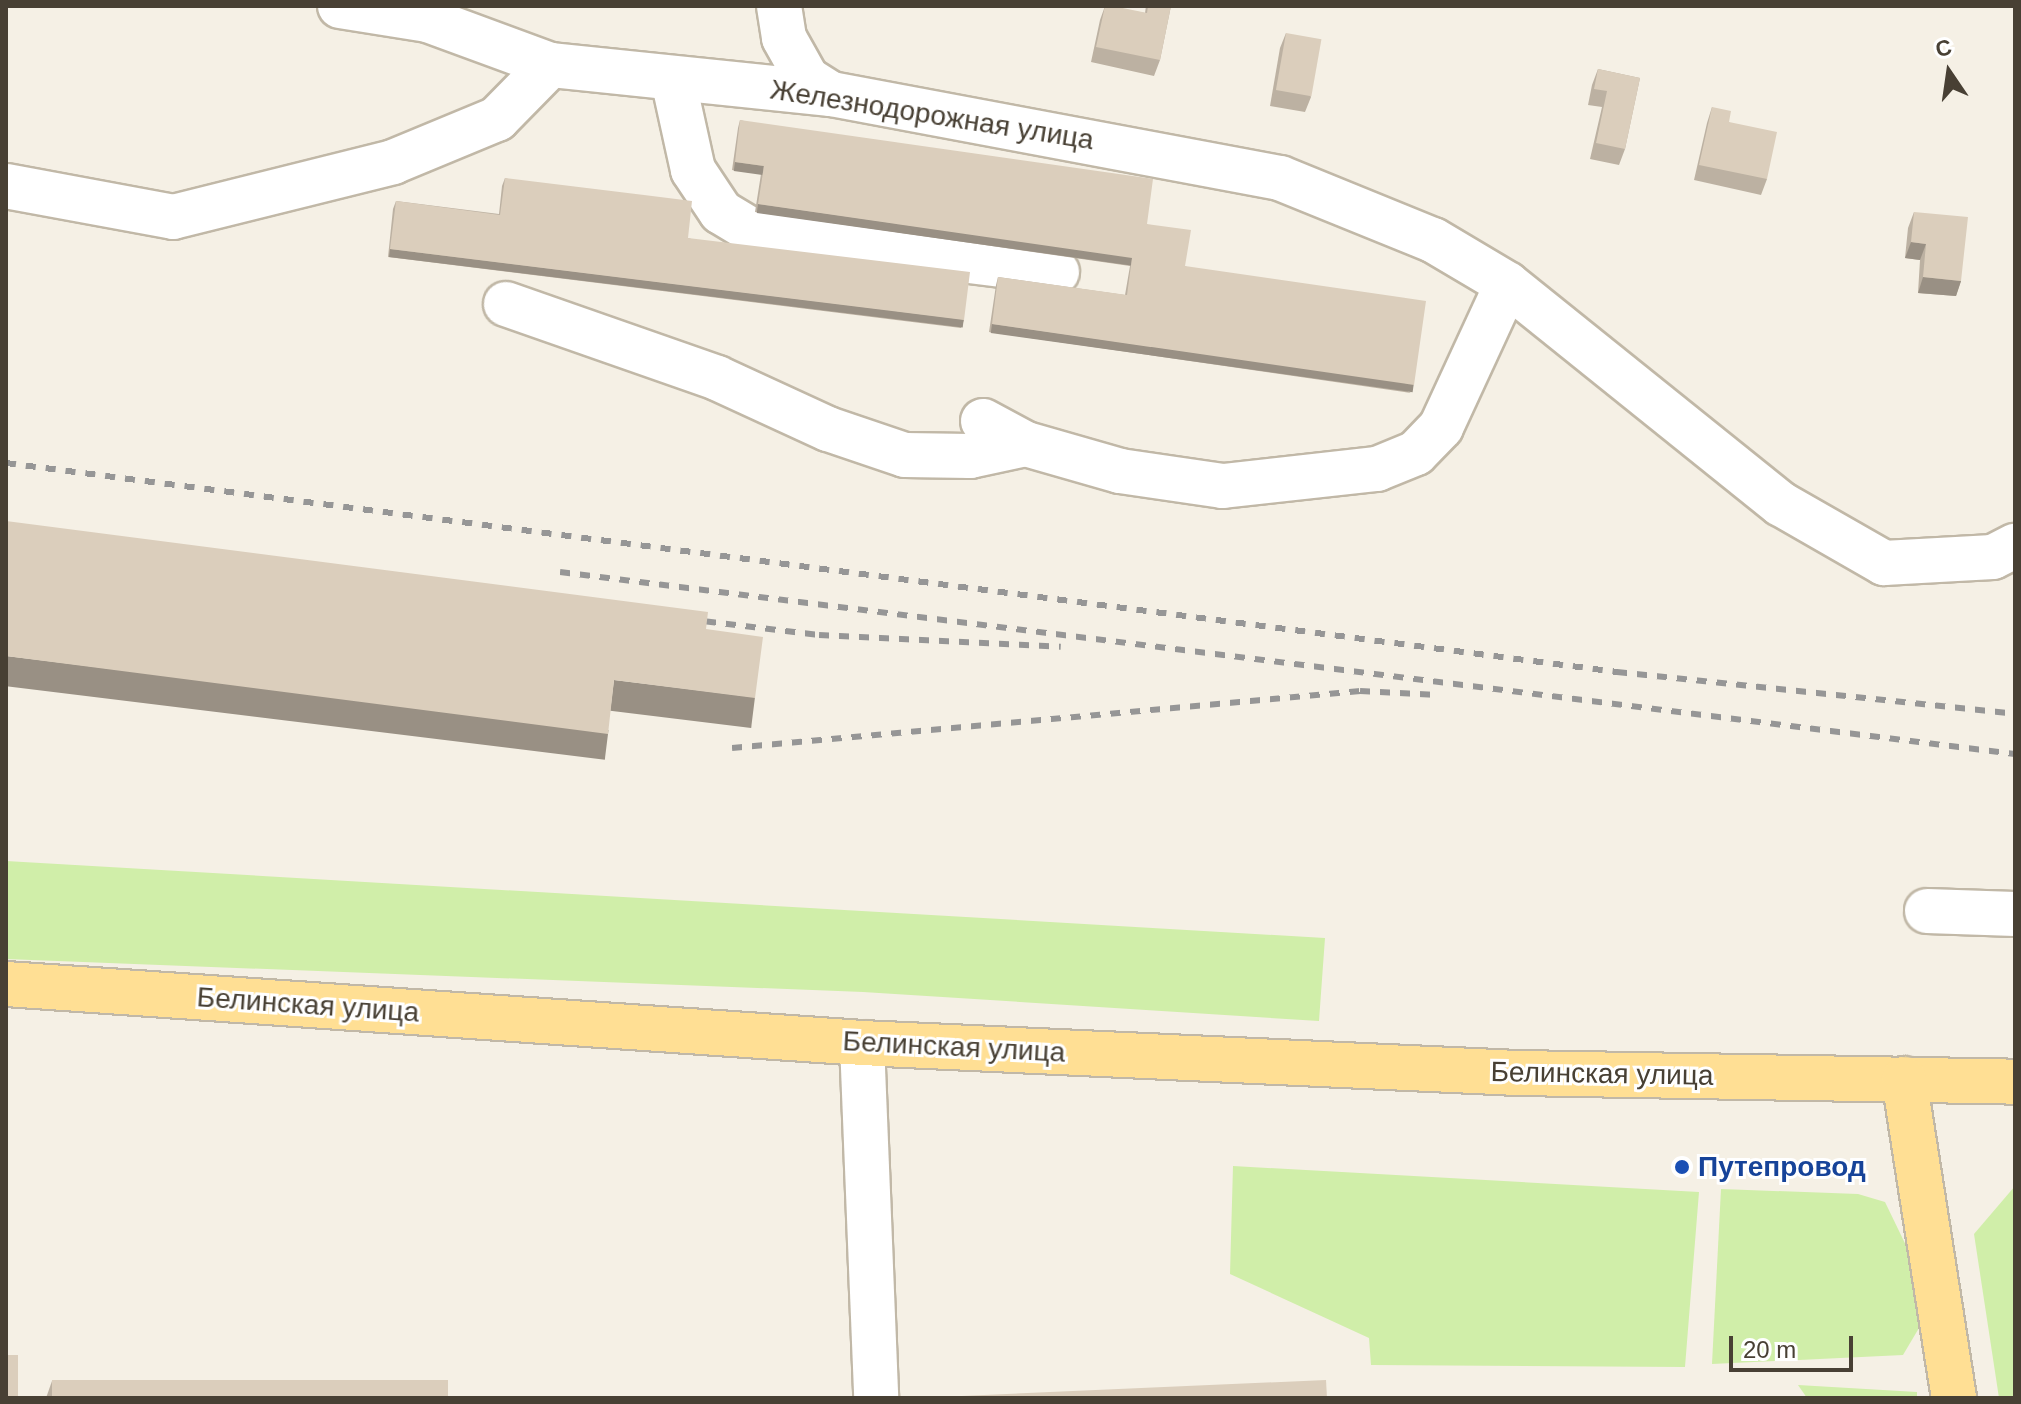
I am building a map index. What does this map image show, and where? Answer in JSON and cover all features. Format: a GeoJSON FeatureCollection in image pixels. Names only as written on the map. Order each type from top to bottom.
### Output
{"type":"FeatureCollection","features":[{"type":"Feature","properties":{"kind":"main road","name":"Белинская улица"},"geometry":{"type":"LineString","coordinates":[[6,984],[862,1043],[1518,1073],[2015,1082]]}},
{"type":"Feature","properties":{"kind":"main road"},"geometry":{"type":"LineString","coordinates":[[1904,1079],[1954,1398]]}},
{"type":"Feature","properties":{"kind":"street","name":"Железнодорожная улица"},"geometry":{"type":"LineString","coordinates":[[340,6],[428,20],[550,65],[831,94],[1280,178],[1433,240],[1507,284],[1781,504],[1884,563],[1993,557],[2015,546]]}},
{"type":"Feature","properties":{"kind":"street"},"geometry":{"type":"LineString","coordinates":[[779,6],[784,38],[807,79],[831,94]]}},
{"type":"Feature","properties":{"kind":"street"},"geometry":{"type":"LineString","coordinates":[[6,186],[173,217],[406,157],[497,119],[550,65]]}},
{"type":"Feature","properties":{"kind":"street"},"geometry":{"type":"LineString","coordinates":[[673,79],[693,170],[721,212],[749,229],[793,239],[1057,272]]}},
{"type":"Feature","properties":{"kind":"street"},"geometry":{"type":"LineString","coordinates":[[983,421],[1026,444],[1120,471],[1223,486],[1377,469],[1416,453],[1441,427],[1507,284]]}},
{"type":"Feature","properties":{"kind":"street"},"geometry":{"type":"LineString","coordinates":[[506,304],[717,378],[828,429],[905,455],[970,456],[1026,444]]}},
{"type":"Feature","properties":{"kind":"street"},"geometry":{"type":"LineString","coordinates":[[1927,911],[2015,914]]}},
{"type":"Feature","properties":{"kind":"street"},"geometry":{"type":"LineString","coordinates":[[862,1043],[876,1398]]}},
{"type":"Feature","properties":{"kind":"green space"},"geometry":{"type":"Polygon","coordinates":[[[6,861],[1325,938],[1319,1021],[863,992],[6,959],[6,861]]]}},
{"type":"Feature","properties":{"kind":"green space"},"geometry":{"type":"Polygon","coordinates":[[[1233,1166],[1699,1192],[1685,1367],[1371,1365],[1369,1338],[1230,1274],[1233,1166]]]}},
{"type":"Feature","properties":{"kind":"green space"},"geometry":{"type":"Polygon","coordinates":[[[2015,1186],[2015,1398],[1999,1398],[1974,1234],[2015,1186]]]}},
{"type":"Feature","properties":{"kind":"green space"},"geometry":{"type":"Polygon","coordinates":[[[1721,1189],[1858,1194],[1885,1202],[1914,1262],[1919,1328],[1903,1355],[1712,1364],[1721,1189]]]}},
{"type":"Feature","properties":{"kind":"green space"},"geometry":{"type":"Polygon","coordinates":[[[1798,1385],[1917,1392],[1917,1398],[1807,1398],[1798,1385]]]}},
{"type":"Feature","properties":{"kind":"building"},"geometry":{"type":"Polygon","coordinates":[[[1105,6],[1147,13],[1148,6],[1171,6],[1160,60],[1096,47],[1105,6]]]}},
{"type":"Feature","properties":{"kind":"building"},"geometry":{"type":"Polygon","coordinates":[[[1286,33],[1321,39],[1311,96],[1276,90],[1286,33]]]}},
{"type":"Feature","properties":{"kind":"building"},"geometry":{"type":"Polygon","coordinates":[[[1598,69],[1640,78],[1625,149],[1596,143],[1607,91],[1594,89],[1598,69]]]}},
{"type":"Feature","properties":{"kind":"building"},"geometry":{"type":"Polygon","coordinates":[[[1712,107],[1731,111],[1729,122],[1777,132],[1767,179],[1699,165],[1712,107]]]}},
{"type":"Feature","properties":{"kind":"building"},"geometry":{"type":"Polygon","coordinates":[[[740,120],[1153,179],[1147,224],[1191,230],[1185,266],[1426,301],[1414,385],[992,324],[998,277],[1127,295],[1132,258],[758,204],[764,166],[735,162],[740,120]]]}},
{"type":"Feature","properties":{"kind":"building"},"geometry":{"type":"Polygon","coordinates":[[[505,178],[692,201],[688,238],[970,272],[964,320],[390,249],[396,201],[500,215],[505,178]]]}},
{"type":"Feature","properties":{"kind":"building"},"geometry":{"type":"Polygon","coordinates":[[[1914,212],[1968,217],[1961,281],[1923,277],[1926,244],[1911,242],[1914,212]]]}},
{"type":"Feature","properties":{"kind":"building"},"geometry":{"type":"Polygon","coordinates":[[[6,521],[708,612],[706,629],[763,637],[755,698],[614,680],[608,734],[6,656],[6,521]]]}},
{"type":"Feature","properties":{"kind":"building"},"geometry":{"type":"Polygon","coordinates":[[[6,1355],[18,1355],[18,1398],[6,1398],[6,1355]]]}},
{"type":"Feature","properties":{"kind":"building"},"geometry":{"type":"Polygon","coordinates":[[[52,1380],[448,1380],[448,1398],[52,1398],[52,1380]]]}},
{"type":"Feature","properties":{"kind":"building"},"geometry":{"type":"Polygon","coordinates":[[[1326,1380],[1327,1398],[939,1397],[1326,1380]]]}},
{"type":"Feature","properties":{"kind":"railway"},"geometry":{"type":"LineString","coordinates":[[6,463],[1617,672],[2015,714]]}},
{"type":"Feature","properties":{"kind":"railway"},"geometry":{"type":"LineString","coordinates":[[560,572],[2015,754]]}},
{"type":"Feature","properties":{"kind":"railway"},"geometry":{"type":"LineString","coordinates":[[686,619],[819,635],[1061,647]]}},
{"type":"Feature","properties":{"kind":"railway"},"geometry":{"type":"LineString","coordinates":[[732,748],[1360,691],[1438,695]]}},
{"type":"Feature","properties":{"kind":"place","name":"Путепровод"},"geometry":{"type":"Point","coordinates":[1682,1167]}}]}
